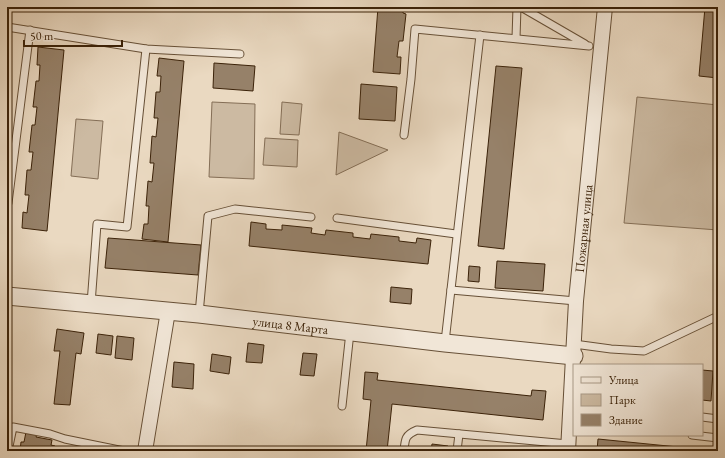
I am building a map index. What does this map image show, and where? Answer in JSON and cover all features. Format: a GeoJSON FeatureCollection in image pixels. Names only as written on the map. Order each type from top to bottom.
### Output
{"type":"FeatureCollection","features":[{"type":"Feature","properties":{"kind":"street","name":"Пожарная улица"},"geometry":{"type":"LineString","coordinates":[[574,364],[576,301],[596,47],[606,7]]}},
{"type":"Feature","properties":{"kind":"street","name":"улица 8 Марта"},"geometry":{"type":"LineString","coordinates":[[7,296],[199,314],[445,343],[574,350]]}},
{"type":"Feature","properties":{"kind":"street"},"geometry":{"type":"LineString","coordinates":[[144,451],[168,311]]}},
{"type":"Feature","properties":{"kind":"street","name":"Пожарная улица"},"geometry":{"type":"LineString","coordinates":[[568,447],[572,421],[573,399]]}},
{"type":"Feature","properties":{"kind":"lane"},"geometry":{"type":"LineString","coordinates":[[516,38],[517,7]]}},
{"type":"Feature","properties":{"kind":"lane"},"geometry":{"type":"LineString","coordinates":[[521,7],[596,47]]}},
{"type":"Feature","properties":{"kind":"lane"},"geometry":{"type":"LineString","coordinates":[[7,27],[146,49],[240,54]]}},
{"type":"Feature","properties":{"kind":"lane"},"geometry":{"type":"LineString","coordinates":[[404,135],[416,29],[596,47]]}},
{"type":"Feature","properties":{"kind":"lane"},"geometry":{"type":"LineString","coordinates":[[7,204],[30,30]]}},
{"type":"Feature","properties":{"kind":"lane"},"geometry":{"type":"LineString","coordinates":[[445,343],[456,234],[480,35]]}},
{"type":"Feature","properties":{"kind":"lane"},"geometry":{"type":"LineString","coordinates":[[91,304],[97,224],[127,227],[146,49]]}},
{"type":"Feature","properties":{"kind":"lane"},"geometry":{"type":"LineString","coordinates":[[199,314],[208,216],[235,209],[311,217]]}},
{"type":"Feature","properties":{"kind":"lane"},"geometry":{"type":"LineString","coordinates":[[337,218],[456,234]]}},
{"type":"Feature","properties":{"kind":"lane"},"geometry":{"type":"LineString","coordinates":[[451,290],[576,301]]}},
{"type":"Feature","properties":{"kind":"lane"},"geometry":{"type":"LineString","coordinates":[[574,350],[611,349],[644,351],[718,316]]}},
{"type":"Feature","properties":{"kind":"lane"},"geometry":{"type":"LineString","coordinates":[[342,406],[350,331]]}},
{"type":"Feature","properties":{"kind":"lane"},"geometry":{"type":"LineString","coordinates":[[703,417],[718,419]]}},
{"type":"Feature","properties":{"kind":"lane"},"geometry":{"type":"LineString","coordinates":[[8,451],[13,427],[50,434],[65,440],[124,451]]}},
{"type":"Feature","properties":{"kind":"lane"},"geometry":{"type":"LineString","coordinates":[[404,451],[405,441],[409,434],[417,430],[568,447]]}},
{"type":"Feature","properties":{"kind":"lane"},"geometry":{"type":"LineString","coordinates":[[457,451],[459,434]]}},
{"type":"Feature","properties":{"kind":"lane"},"geometry":{"type":"LineString","coordinates":[[701,436],[718,438]]}},
{"type":"Feature","properties":{"kind":"green space"},"geometry":{"type":"Polygon","coordinates":[[[637,97],[718,105],[718,230],[624,223],[637,97]]]}},
{"type":"Feature","properties":{"kind":"green space"},"geometry":{"type":"Polygon","coordinates":[[[212,102],[255,104],[254,179],[209,177],[212,102]]]}},
{"type":"Feature","properties":{"kind":"green space"},"geometry":{"type":"Polygon","coordinates":[[[282,102],[302,104],[299,135],[280,134],[282,102]]]}},
{"type":"Feature","properties":{"kind":"green space"},"geometry":{"type":"Polygon","coordinates":[[[76,119],[103,121],[98,179],[71,176],[76,119]]]}},
{"type":"Feature","properties":{"kind":"green space"},"geometry":{"type":"Polygon","coordinates":[[[339,132],[388,150],[336,175],[339,132]]]}},
{"type":"Feature","properties":{"kind":"green space"},"geometry":{"type":"Polygon","coordinates":[[[265,138],[298,140],[297,167],[263,165],[265,138]]]}},
{"type":"Feature","properties":{"kind":"building"},"geometry":{"type":"Polygon","coordinates":[[[378,7],[403,7],[403,13],[406,14],[403,41],[399,41],[397,57],[401,57],[400,74],[373,72],[378,7]]]}},
{"type":"Feature","properties":{"kind":"building"},"geometry":{"type":"Polygon","coordinates":[[[705,7],[718,7],[718,78],[699,76],[705,7]]]}},
{"type":"Feature","properties":{"kind":"building"},"geometry":{"type":"Polygon","coordinates":[[[38,47],[64,50],[47,231],[22,228],[23,212],[27,213],[29,195],[25,195],[27,170],[31,170],[33,152],[29,152],[32,125],[35,125],[37,107],[33,107],[36,81],[39,81],[40,65],[37,65],[38,47]]]}},
{"type":"Feature","properties":{"kind":"building"},"geometry":{"type":"Polygon","coordinates":[[[159,58],[184,61],[168,242],[142,239],[144,224],[148,224],[149,206],[146,206],[148,181],[152,182],[154,163],[150,163],[152,136],[156,137],[158,118],[154,118],[156,92],[160,92],[161,76],[157,76],[159,58]]]}},
{"type":"Feature","properties":{"kind":"building"},"geometry":{"type":"Polygon","coordinates":[[[214,63],[255,66],[253,91],[213,88],[214,63]]]}},
{"type":"Feature","properties":{"kind":"building"},"geometry":{"type":"Polygon","coordinates":[[[496,66],[522,68],[504,249],[478,246],[496,66]]]}},
{"type":"Feature","properties":{"kind":"building"},"geometry":{"type":"Polygon","coordinates":[[[361,84],[397,87],[395,121],[359,119],[361,84]]]}},
{"type":"Feature","properties":{"kind":"building"},"geometry":{"type":"Polygon","coordinates":[[[251,222],[266,224],[266,229],[282,230],[282,225],[312,228],[311,233],[325,235],[326,230],[353,233],[353,237],[370,239],[371,234],[399,237],[399,241],[416,243],[417,238],[431,240],[428,264],[249,246],[251,222]]]}},
{"type":"Feature","properties":{"kind":"building"},"geometry":{"type":"Polygon","coordinates":[[[108,238],[201,245],[198,275],[105,268],[108,238]]]}},
{"type":"Feature","properties":{"kind":"building"},"geometry":{"type":"Polygon","coordinates":[[[497,261],[545,264],[543,291],[495,288],[497,261]]]}},
{"type":"Feature","properties":{"kind":"building"},"geometry":{"type":"Polygon","coordinates":[[[469,266],[480,267],[479,282],[468,281],[469,266]]]}},
{"type":"Feature","properties":{"kind":"building"},"geometry":{"type":"Polygon","coordinates":[[[391,287],[412,289],[411,304],[390,302],[391,287]]]}},
{"type":"Feature","properties":{"kind":"building"},"geometry":{"type":"Polygon","coordinates":[[[57,329],[84,333],[81,354],[76,353],[70,405],[54,404],[60,351],[54,351],[57,329]]]}},
{"type":"Feature","properties":{"kind":"building"},"geometry":{"type":"Polygon","coordinates":[[[98,334],[113,336],[111,355],[96,353],[98,334]]]}},
{"type":"Feature","properties":{"kind":"building"},"geometry":{"type":"Polygon","coordinates":[[[117,336],[134,338],[132,360],[115,358],[117,336]]]}},
{"type":"Feature","properties":{"kind":"building"},"geometry":{"type":"Polygon","coordinates":[[[248,343],[264,345],[262,363],[246,362],[248,343]]]}},
{"type":"Feature","properties":{"kind":"building"},"geometry":{"type":"Polygon","coordinates":[[[303,353],[317,354],[314,376],[300,375],[303,353]]]}},
{"type":"Feature","properties":{"kind":"building"},"geometry":{"type":"Polygon","coordinates":[[[212,354],[231,357],[229,374],[210,371],[212,354]]]}},
{"type":"Feature","properties":{"kind":"building"},"geometry":{"type":"Polygon","coordinates":[[[174,362],[194,364],[193,389],[172,387],[174,362]]]}},
{"type":"Feature","properties":{"kind":"building"},"geometry":{"type":"Polygon","coordinates":[[[703,370],[713,371],[711,401],[703,400],[703,370]]]}},
{"type":"Feature","properties":{"kind":"building"},"geometry":{"type":"Polygon","coordinates":[[[365,372],[378,373],[377,380],[531,396],[532,390],[546,391],[543,420],[392,404],[387,451],[366,451],[371,400],[363,399],[365,372]]]}},
{"type":"Feature","properties":{"kind":"building"},"geometry":{"type":"Polygon","coordinates":[[[26,432],[37,434],[36,437],[52,440],[51,445],[55,446],[54,451],[20,451],[21,442],[24,442],[26,432]]]}},
{"type":"Feature","properties":{"kind":"building"},"geometry":{"type":"Polygon","coordinates":[[[598,439],[718,451],[597,451],[598,439]]]}},
{"type":"Feature","properties":{"kind":"building"},"geometry":{"type":"Polygon","coordinates":[[[432,444],[448,446],[448,451],[431,451],[432,444]]]}}]}
